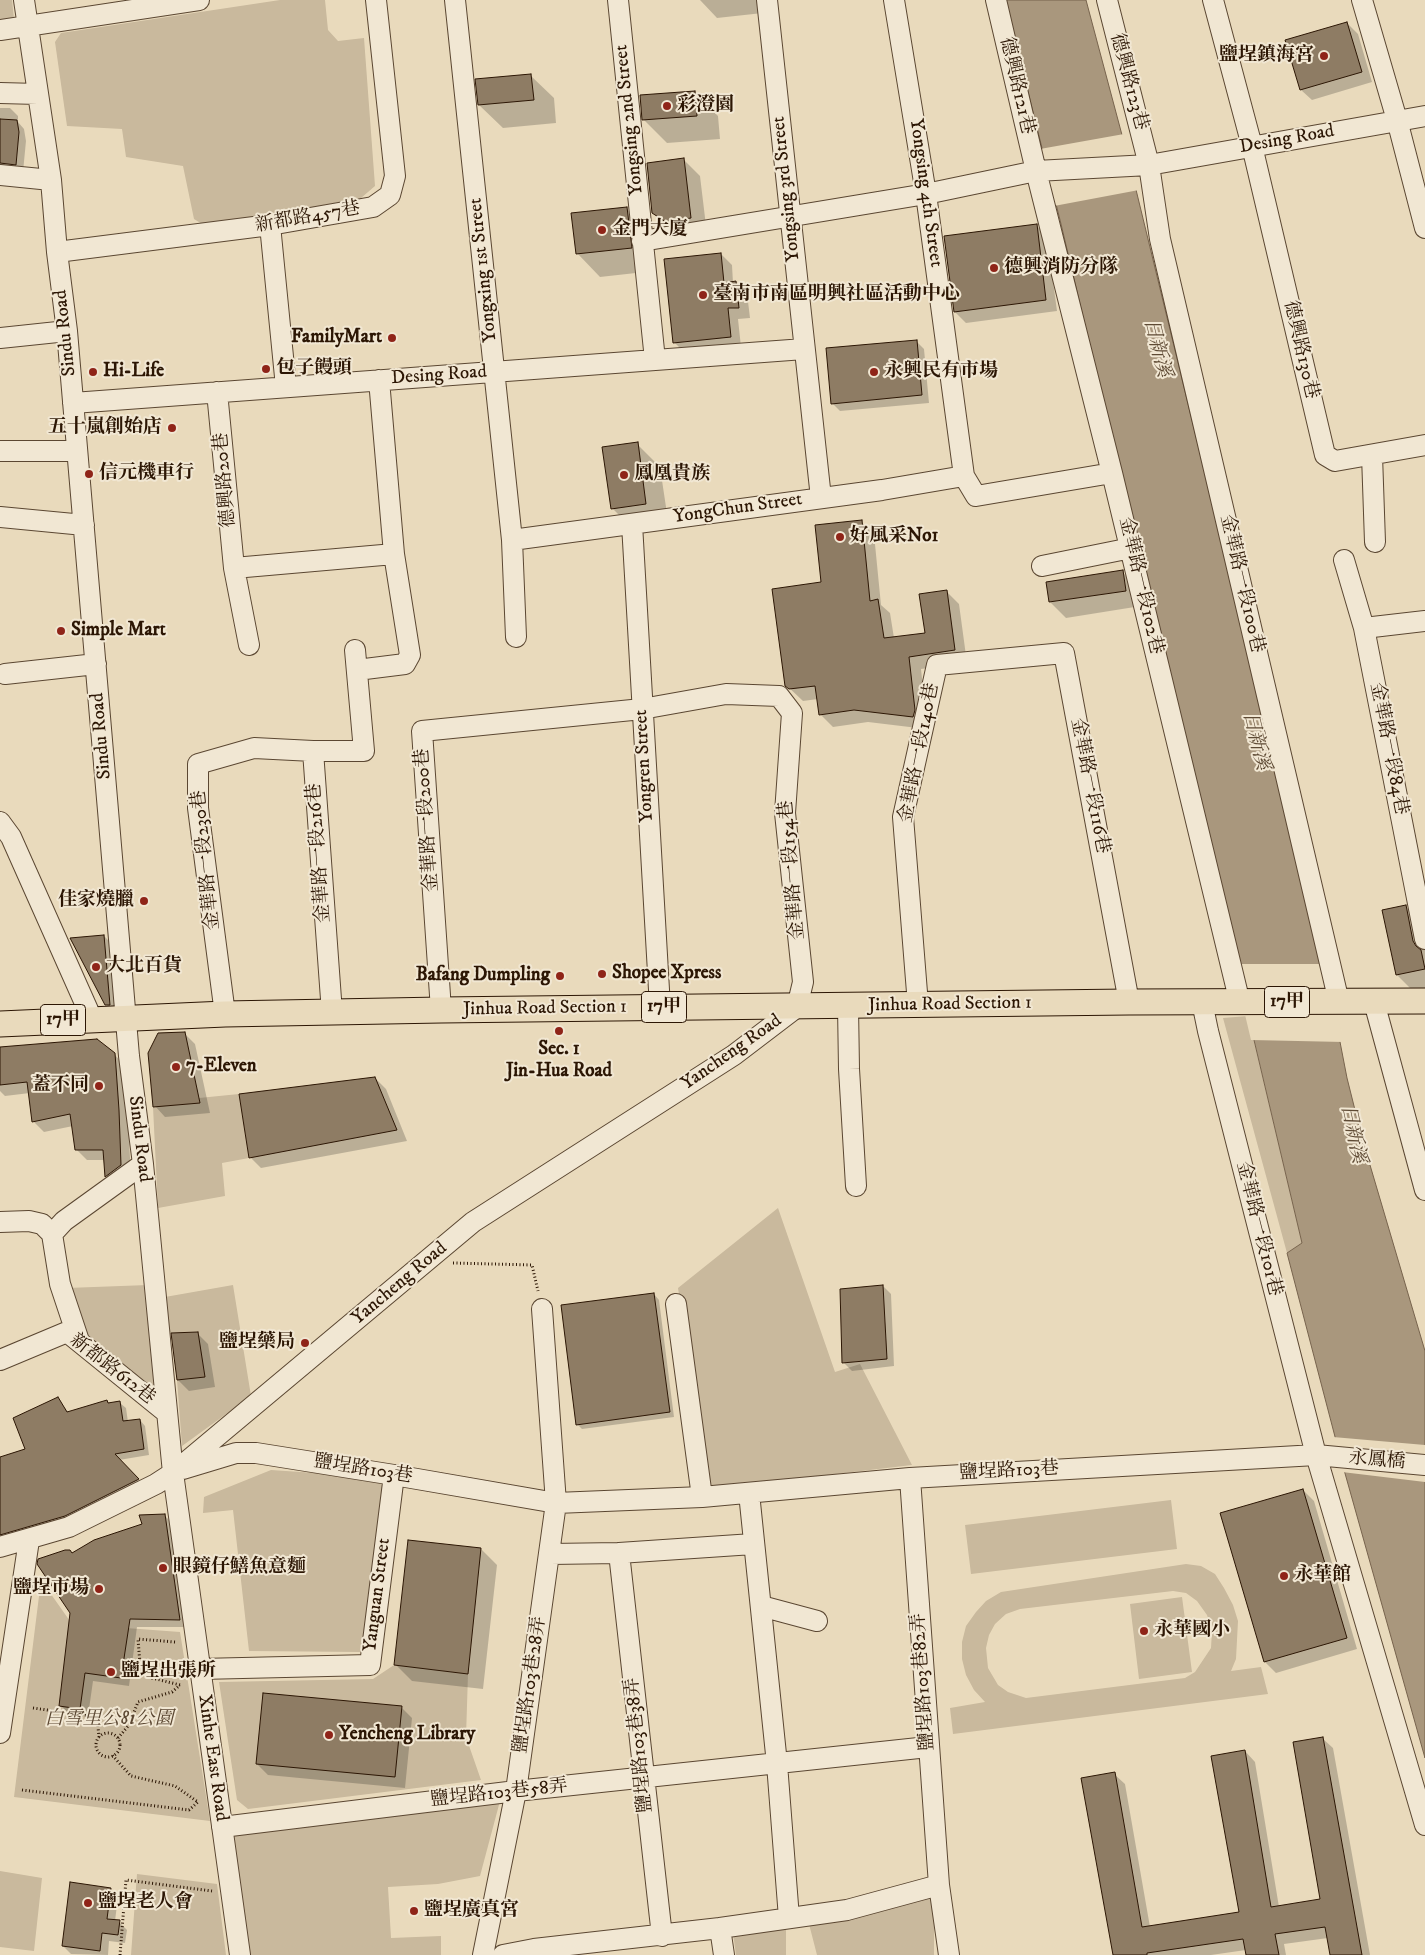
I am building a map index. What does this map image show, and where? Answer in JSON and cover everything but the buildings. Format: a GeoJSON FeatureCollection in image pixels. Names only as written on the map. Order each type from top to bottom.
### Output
{"type":"FeatureCollection","features":[{"type":"Feature","properties":{"kind":"main road","name":"17甲"},"geometry":{"type":"LineString","coordinates":[[1240,1002],[1425,1001]]}},
{"type":"Feature","properties":{"kind":"main road","name":"Jinhua Road Section 1"},"geometry":{"type":"LineString","coordinates":[[0,1024],[225,1014],[441,1010],[1240,1002]]}},
{"type":"Feature","properties":{"kind":"street","name":"Sindu Road"},"geometry":{"type":"LineString","coordinates":[[24,0],[51,180],[57,252],[67,331],[129,1056],[143,1164],[172,1473]]}},
{"type":"Feature","properties":{"kind":"street"},"geometry":{"type":"LineString","coordinates":[[0,30],[200,0]]}},
{"type":"Feature","properties":{"kind":"street","name":"新都路457巷"},"geometry":{"type":"LineString","coordinates":[[57,252],[270,225],[373,207],[390,195],[395,176],[376,0]]}},
{"type":"Feature","properties":{"kind":"street","name":"Yongxing 1st Street"},"geometry":{"type":"LineString","coordinates":[[455,0],[512,540],[516,638]]}},
{"type":"Feature","properties":{"kind":"street","name":"Yongsing 2nd Street"},"geometry":{"type":"LineString","coordinates":[[618,0],[655,360]]}},
{"type":"Feature","properties":{"kind":"street","name":"Yongsing 3rd Street"},"geometry":{"type":"LineString","coordinates":[[767,0],[821,498]]}},
{"type":"Feature","properties":{"kind":"street","name":"Yongsing 4th Street"},"geometry":{"type":"LineString","coordinates":[[894,0],[926,194],[964,476]]}},
{"type":"Feature","properties":{"kind":"street","name":"德興路121巷"},"geometry":{"type":"LineString","coordinates":[[996,0],[1040,171]]}},
{"type":"Feature","properties":{"kind":"street","name":"德興路123巷"},"geometry":{"type":"LineString","coordinates":[[1107,0],[1150,165]]}},
{"type":"Feature","properties":{"kind":"street","name":"德興路130巷"},"geometry":{"type":"LineString","coordinates":[[1213,0],[1252,146],[1325,455],[1335,461],[1425,444]]}},
{"type":"Feature","properties":{"kind":"street"},"geometry":{"type":"LineString","coordinates":[[1362,0],[1397,120],[1425,228]]}},
{"type":"Feature","properties":{"kind":"street"},"geometry":{"type":"LineString","coordinates":[[0,93],[38,94]]}},
{"type":"Feature","properties":{"kind":"street","name":"Desing Road"},"geometry":{"type":"LineString","coordinates":[[1040,171],[1150,165],[1425,116]]}},
{"type":"Feature","properties":{"kind":"street","name":"金華路一段100巷"},"geometry":{"type":"LineString","coordinates":[[1150,165],[1160,240],[1337,1002]]}},
{"type":"Feature","properties":{"kind":"street"},"geometry":{"type":"LineString","coordinates":[[642,242],[926,194],[1040,171]]}},
{"type":"Feature","properties":{"kind":"street","name":"金華路一段102巷"},"geometry":{"type":"LineString","coordinates":[[1040,171],[1240,1002]]}},
{"type":"Feature","properties":{"kind":"street"},"geometry":{"type":"LineString","coordinates":[[0,175],[51,180]]}},
{"type":"Feature","properties":{"kind":"street"},"geometry":{"type":"LineString","coordinates":[[270,225],[286,387]]}},
{"type":"Feature","properties":{"kind":"street"},"geometry":{"type":"LineString","coordinates":[[0,338],[67,331]]}},
{"type":"Feature","properties":{"kind":"street","name":"Desing Road"},"geometry":{"type":"LineString","coordinates":[[73,403],[804,349]]}},
{"type":"Feature","properties":{"kind":"street"},"geometry":{"type":"LineString","coordinates":[[356,670],[405,664],[410,655],[394,554],[379,380]]}},
{"type":"Feature","properties":{"kind":"street","name":"德興路20巷"},"geometry":{"type":"LineString","coordinates":[[217,392],[234,568],[249,645]]}},
{"type":"Feature","properties":{"kind":"street"},"geometry":{"type":"LineString","coordinates":[[0,451],[78,452]]}},
{"type":"Feature","properties":{"kind":"street"},"geometry":{"type":"LineString","coordinates":[[1372,455],[1375,542]]}},
{"type":"Feature","properties":{"kind":"street"},"geometry":{"type":"LineString","coordinates":[[964,476],[976,496],[1112,473]]}},
{"type":"Feature","properties":{"kind":"street","name":"YongChun Street"},"geometry":{"type":"LineString","coordinates":[[512,540],[821,498],[964,476]]}},
{"type":"Feature","properties":{"kind":"street"},"geometry":{"type":"LineString","coordinates":[[0,517],[84,525]]}},
{"type":"Feature","properties":{"kind":"street","name":"Yongren Street"},"geometry":{"type":"LineString","coordinates":[[632,524],[660,1007]]}},
{"type":"Feature","properties":{"kind":"street"},"geometry":{"type":"LineString","coordinates":[[1042,566],[1131,548]]}},
{"type":"Feature","properties":{"kind":"street"},"geometry":{"type":"LineString","coordinates":[[234,568],[394,554]]}},
{"type":"Feature","properties":{"kind":"street","name":"金華路一段84巷"},"geometry":{"type":"LineString","coordinates":[[1344,560],[1364,628],[1425,939]]}},
{"type":"Feature","properties":{"kind":"street"},"geometry":{"type":"LineString","coordinates":[[1364,628],[1425,621]]}},
{"type":"Feature","properties":{"kind":"street"},"geometry":{"type":"LineString","coordinates":[[312,751],[364,750],[354,650]]}},
{"type":"Feature","properties":{"kind":"street","name":"金華路一段116巷"},"geometry":{"type":"LineString","coordinates":[[980,661],[1064,653],[1129,1002]]}},
{"type":"Feature","properties":{"kind":"street","name":"金華路一段140巷"},"geometry":{"type":"LineString","coordinates":[[918,1005],[903,817],[937,664],[980,661]]}},
{"type":"Feature","properties":{"kind":"street"},"geometry":{"type":"LineString","coordinates":[[5,674],[96,664]]}},
{"type":"Feature","properties":{"kind":"street","name":"金華路一段154巷"},"geometry":{"type":"LineString","coordinates":[[642,709],[726,694],[779,696],[792,713],[785,813],[803,982],[797,1007]]}},
{"type":"Feature","properties":{"kind":"street","name":"金華路一段200巷"},"geometry":{"type":"LineString","coordinates":[[441,1010],[422,731],[642,709]]}},
{"type":"Feature","properties":{"kind":"street","name":"金華路一段230巷"},"geometry":{"type":"LineString","coordinates":[[225,1014],[198,808],[198,764],[254,748],[312,751]]}},
{"type":"Feature","properties":{"kind":"street","name":"金華路一段216巷"},"geometry":{"type":"LineString","coordinates":[[312,751],[332,1013]]}},
{"type":"Feature","properties":{"kind":"street"},"geometry":{"type":"LineString","coordinates":[[0,822],[11,837],[92,1019]]}},
{"type":"Feature","properties":{"kind":"street","name":"金華路一段101巷"},"geometry":{"type":"LineString","coordinates":[[1202,1002],[1208,1031],[1323,1456],[1425,1825]]}},
{"type":"Feature","properties":{"kind":"street"},"geometry":{"type":"LineString","coordinates":[[1374,1002],[1421,1161],[1425,1190]]}},
{"type":"Feature","properties":{"kind":"street"},"geometry":{"type":"LineString","coordinates":[[848,1006],[856,1186]]}},
{"type":"Feature","properties":{"kind":"street","name":"Yancheng Road"},"geometry":{"type":"LineString","coordinates":[[0,1547],[69,1527],[149,1488],[172,1473],[474,1222],[734,1055],[797,1007]]}},
{"type":"Feature","properties":{"kind":"street"},"geometry":{"type":"LineString","coordinates":[[52,1234],[64,1221],[143,1164]]}},
{"type":"Feature","properties":{"kind":"street"},"geometry":{"type":"LineString","coordinates":[[0,1222],[29,1221],[42,1224],[52,1234],[60,1284],[79,1341]]}},
{"type":"Feature","properties":{"kind":"street"},"geometry":{"type":"LineString","coordinates":[[676,1304],[702,1497]]}},
{"type":"Feature","properties":{"kind":"street"},"geometry":{"type":"LineString","coordinates":[[542,1308],[556,1503]]}},
{"type":"Feature","properties":{"kind":"street","name":"新都路612巷"},"geometry":{"type":"LineString","coordinates":[[0,1360],[67,1332],[167,1413]]}},
{"type":"Feature","properties":{"kind":"street","name":"鹽埕路103巷"},"geometry":{"type":"LineString","coordinates":[[172,1473],[236,1453],[256,1453],[556,1503],[702,1497],[910,1478],[1323,1456]]}},
{"type":"Feature","properties":{"kind":"street","name":"永鳳橋"},"geometry":{"type":"LineString","coordinates":[[1323,1456],[1425,1465]]}},
{"type":"Feature","properties":{"kind":"street","name":"Xinhe East Road"},"geometry":{"type":"LineString","coordinates":[[172,1473],[240,1955]]}},
{"type":"Feature","properties":{"kind":"street","name":"Yanguan Street"},"geometry":{"type":"LineString","coordinates":[[200,1669],[370,1665],[394,1475]]}},
{"type":"Feature","properties":{"kind":"street","name":"鹽埕路103巷82弄"},"geometry":{"type":"LineString","coordinates":[[910,1478],[939,1885],[949,1955]]}},
{"type":"Feature","properties":{"kind":"street"},"geometry":{"type":"LineString","coordinates":[[749,1493],[777,1764],[789,1918]]}},
{"type":"Feature","properties":{"kind":"street","name":"鹽埕路103巷28弄"},"geometry":{"type":"LineString","coordinates":[[483,1955],[516,1792],[556,1503]]}},
{"type":"Feature","properties":{"kind":"street"},"geometry":{"type":"LineString","coordinates":[[0,1733],[3,1696],[29,1540]]}},
{"type":"Feature","properties":{"kind":"street"},"geometry":{"type":"LineString","coordinates":[[550,1554],[619,1554],[753,1544]]}},
{"type":"Feature","properties":{"kind":"street","name":"鹽埕路103巷38弄"},"geometry":{"type":"LineString","coordinates":[[619,1554],[662,1936]]}},
{"type":"Feature","properties":{"kind":"street"},"geometry":{"type":"LineString","coordinates":[[761,1606],[817,1621]]}},
{"type":"Feature","properties":{"kind":"street","name":"鹽埕路103巷58弄"},"geometry":{"type":"LineString","coordinates":[[222,1827],[516,1792],[928,1747]]}},
{"type":"Feature","properties":{"kind":"street"},"geometry":{"type":"LineString","coordinates":[[503,1955],[534,1949],[662,1936],[847,1910],[939,1885]]}},
{"type":"Feature","properties":{"kind":"street"},"geometry":{"type":"LineString","coordinates":[[720,1928],[724,1955]]}},
{"type":"Feature","properties":{"kind":"path"},"geometry":{"type":"LineString","coordinates":[[451,1263],[532,1265],[542,1308]]}},
{"type":"Feature","properties":{"kind":"path"},"geometry":{"type":"LineString","coordinates":[[33,1708],[96,1716],[99,1737],[97,1739],[97,1752],[108,1758],[119,1751],[118,1738],[129,1725],[138,1702],[172,1692],[180,1685],[152,1678],[140,1664],[138,1639],[174,1642]]}},
{"type":"Feature","properties":{"kind":"path"},"geometry":{"type":"LineString","coordinates":[[99,1737],[107,1732],[118,1738]]}},
{"type":"Feature","properties":{"kind":"path"},"geometry":{"type":"LineString","coordinates":[[22,1790],[189,1810],[198,1802],[176,1786],[131,1776],[112,1755]]}},
{"type":"Feature","properties":{"kind":"path"},"geometry":{"type":"LineString","coordinates":[[120,1955],[126,1880],[231,1894]]}},
{"type":"Feature","properties":{"kind":"green space"},"geometry":{"type":"Polygon","coordinates":[[[0,0],[12,0],[14,19],[0,21],[0,0]]]}},
{"type":"Feature","properties":{"kind":"green space"},"geometry":{"type":"Polygon","coordinates":[[[280,0],[325,0],[328,30],[338,41],[364,38],[375,186],[361,198],[207,227],[194,219],[183,166],[126,157],[122,129],[67,126],[55,42],[61,33],[280,0]]]}},
{"type":"Feature","properties":{"kind":"green space"},"geometry":{"type":"Polygon","coordinates":[[[1248,1016],[1302,1243],[1287,1253],[1223,1018],[1248,1016]]]}},
{"type":"Feature","properties":{"kind":"green space"},"geometry":{"type":"Polygon","coordinates":[[[239,1094],[249,1158],[222,1163],[225,1196],[158,1208],[153,1107],[199,1103],[199,1098],[239,1094]]]}},
{"type":"Feature","properties":{"kind":"green space"},"geometry":{"type":"Polygon","coordinates":[[[778,1208],[835,1372],[860,1364],[912,1465],[709,1489],[678,1288],[778,1208]]]}},
{"type":"Feature","properties":{"kind":"green space"},"geometry":{"type":"Polygon","coordinates":[[[148,1285],[157,1394],[85,1337],[67,1288],[148,1285]]]}},
{"type":"Feature","properties":{"kind":"green space"},"geometry":{"type":"Polygon","coordinates":[[[233,1285],[251,1396],[182,1446],[177,1380],[204,1377],[198,1332],[169,1333],[165,1297],[233,1285]]]}},
{"type":"Feature","properties":{"kind":"green space"},"geometry":{"type":"Polygon","coordinates":[[[271,1470],[389,1478],[361,1652],[249,1651],[233,1510],[203,1513],[204,1497],[271,1470]]]}},
{"type":"Feature","properties":{"kind":"green space"},"geometry":{"type":"Polygon","coordinates":[[[1171,1500],[1177,1549],[971,1574],[965,1525],[1171,1500]]]}},
{"type":"Feature","properties":{"kind":"green space"},"geometry":{"type":"Polygon","coordinates":[[[1186,1564],[1201,1566],[1215,1574],[1233,1605],[1238,1621],[1236,1659],[1231,1671],[1261,1667],[1268,1694],[953,1734],[950,1708],[985,1702],[974,1690],[966,1675],[962,1659],[962,1642],[966,1626],[986,1601],[1001,1592],[1186,1564]],[[1173,1591],[1020,1609],[1006,1614],[995,1624],[989,1635],[986,1648],[988,1668],[998,1685],[1008,1692],[1026,1698],[1185,1678],[1195,1672],[1211,1648],[1212,1631],[1207,1615],[1197,1601],[1186,1593],[1173,1591]]]}},
{"type":"Feature","properties":{"kind":"green space","name":"白雪里公81公園"},"geometry":{"type":"Polygon","coordinates":[[[41,1580],[72,1624],[180,1632],[210,1821],[14,1797],[41,1580]]]}},
{"type":"Feature","properties":{"kind":"green space"},"geometry":{"type":"Polygon","coordinates":[[[1182,1597],[1192,1672],[1139,1679],[1130,1604],[1182,1597]]]}},
{"type":"Feature","properties":{"kind":"green space"},"geometry":{"type":"Polygon","coordinates":[[[394,1665],[468,1674],[466,1737],[481,1780],[248,1809],[237,1800],[219,1682],[373,1679],[394,1665]]]}},
{"type":"Feature","properties":{"kind":"green space"},"geometry":{"type":"Polygon","coordinates":[[[500,1801],[480,1876],[438,1884],[388,1887],[391,1938],[441,1936],[441,1955],[249,1955],[228,1829],[500,1801]]]}},
{"type":"Feature","properties":{"kind":"green space"},"geometry":{"type":"Polygon","coordinates":[[[0,1871],[42,1878],[34,1951],[0,1947],[0,1871]]]}},
{"type":"Feature","properties":{"kind":"green space"},"geometry":{"type":"Polygon","coordinates":[[[137,1874],[217,1884],[226,1955],[131,1955],[137,1874]]]}},
{"type":"Feature","properties":{"kind":"green space"},"geometry":{"type":"Polygon","coordinates":[[[934,1897],[934,1955],[817,1955],[809,1924],[934,1897]]]}},
{"type":"Feature","properties":{"kind":"green space"},"geometry":{"type":"Polygon","coordinates":[[[786,1926],[786,1955],[736,1955],[733,1933],[786,1926]]]}},
{"type":"Feature","properties":{"kind":"water","name":"日新溪"},"geometry":{"type":"Polygon","coordinates":[[[1005,0],[1086,0],[1130,165],[1328,980],[1347,1078],[1362,1138],[1425,1351],[1425,1758],[1339,1452],[1287,1253],[1302,1243],[1061,224],[1005,0]]]}},
{"type":"Feature","properties":{"kind":"pier"},"geometry":{"type":"Polygon","coordinates":[[[1124,134],[1139,190],[1054,206],[1040,149],[1124,134]]]}},
{"type":"Feature","properties":{"kind":"pier"},"geometry":{"type":"Polygon","coordinates":[[[1233,964],[1326,964],[1344,1042],[1251,1040],[1233,964]]]}},
{"type":"Feature","properties":{"kind":"pier"},"geometry":{"type":"Polygon","coordinates":[[[1333,1437],[1425,1445],[1425,1482],[1342,1472],[1333,1437]]]}},
{"type":"Feature","properties":{"kind":"place","name":"鹽埕鎮海宮"},"geometry":{"type":"Point","coordinates":[1324,56]}},
{"type":"Feature","properties":{"kind":"place","name":"彩澄園"},"geometry":{"type":"Point","coordinates":[667,106]}},
{"type":"Feature","properties":{"kind":"place","name":"金門大廈"},"geometry":{"type":"Point","coordinates":[602,230]}},
{"type":"Feature","properties":{"kind":"place","name":"德興消防分隊"},"geometry":{"type":"Point","coordinates":[994,268]}},
{"type":"Feature","properties":{"kind":"place","name":"臺南市南區明興社區活動中心"},"geometry":{"type":"Point","coordinates":[703,295]}},
{"type":"Feature","properties":{"kind":"place","name":"FamilyMart"},"geometry":{"type":"Point","coordinates":[392,338]}},
{"type":"Feature","properties":{"kind":"place","name":"包子饅頭"},"geometry":{"type":"Point","coordinates":[266,369]}},
{"type":"Feature","properties":{"kind":"place","name":"Hi-Life"},"geometry":{"type":"Point","coordinates":[93,372]}},
{"type":"Feature","properties":{"kind":"place","name":"永興民有市場"},"geometry":{"type":"Point","coordinates":[874,372]}},
{"type":"Feature","properties":{"kind":"place","name":"五十嵐創始店"},"geometry":{"type":"Point","coordinates":[172,428]}},
{"type":"Feature","properties":{"kind":"place","name":"信元機車行"},"geometry":{"type":"Point","coordinates":[89,474]}},
{"type":"Feature","properties":{"kind":"place","name":"鳳凰貴族"},"geometry":{"type":"Point","coordinates":[624,475]}},
{"type":"Feature","properties":{"kind":"place","name":"好風采No1"},"geometry":{"type":"Point","coordinates":[840,537]}},
{"type":"Feature","properties":{"kind":"place","name":"Simple Mart"},"geometry":{"type":"Point","coordinates":[61,631]}},
{"type":"Feature","properties":{"kind":"place","name":"佳家燒臘"},"geometry":{"type":"Point","coordinates":[144,901]}},
{"type":"Feature","properties":{"kind":"place","name":"大北百貨"},"geometry":{"type":"Point","coordinates":[96,967]}},
{"type":"Feature","properties":{"kind":"place","name":"Shopee Xpress"},"geometry":{"type":"Point","coordinates":[602,974]}},
{"type":"Feature","properties":{"kind":"place","name":"Bafang Dumpling"},"geometry":{"type":"Point","coordinates":[560,976]}},
{"type":"Feature","properties":{"kind":"place","name":"Sec. 1 Jin-Hua Road"},"geometry":{"type":"Point","coordinates":[559,1031]}},
{"type":"Feature","properties":{"kind":"place","name":"7-Eleven"},"geometry":{"type":"Point","coordinates":[176,1067]}},
{"type":"Feature","properties":{"kind":"place","name":"蓋不同"},"geometry":{"type":"Point","coordinates":[99,1086]}},
{"type":"Feature","properties":{"kind":"place","name":"鹽埕藥局"},"geometry":{"type":"Point","coordinates":[305,1343]}},
{"type":"Feature","properties":{"kind":"place","name":"眼鏡仔鱔魚意麵"},"geometry":{"type":"Point","coordinates":[163,1568]}},
{"type":"Feature","properties":{"kind":"place","name":"永華館"},"geometry":{"type":"Point","coordinates":[1284,1576]}},
{"type":"Feature","properties":{"kind":"place","name":"鹽埕市場"},"geometry":{"type":"Point","coordinates":[99,1589]}},
{"type":"Feature","properties":{"kind":"place","name":"永華國小"},"geometry":{"type":"Point","coordinates":[1144,1631]}},
{"type":"Feature","properties":{"kind":"place","name":"鹽埕出張所"},"geometry":{"type":"Point","coordinates":[111,1672]}},
{"type":"Feature","properties":{"kind":"place","name":"Yencheng Library"},"geometry":{"type":"Point","coordinates":[329,1735]}},
{"type":"Feature","properties":{"kind":"place","name":"鹽埕老人會"},"geometry":{"type":"Point","coordinates":[88,1903]}},
{"type":"Feature","properties":{"kind":"place","name":"鹽埕廣真宮"},"geometry":{"type":"Point","coordinates":[414,1911]}}]}
